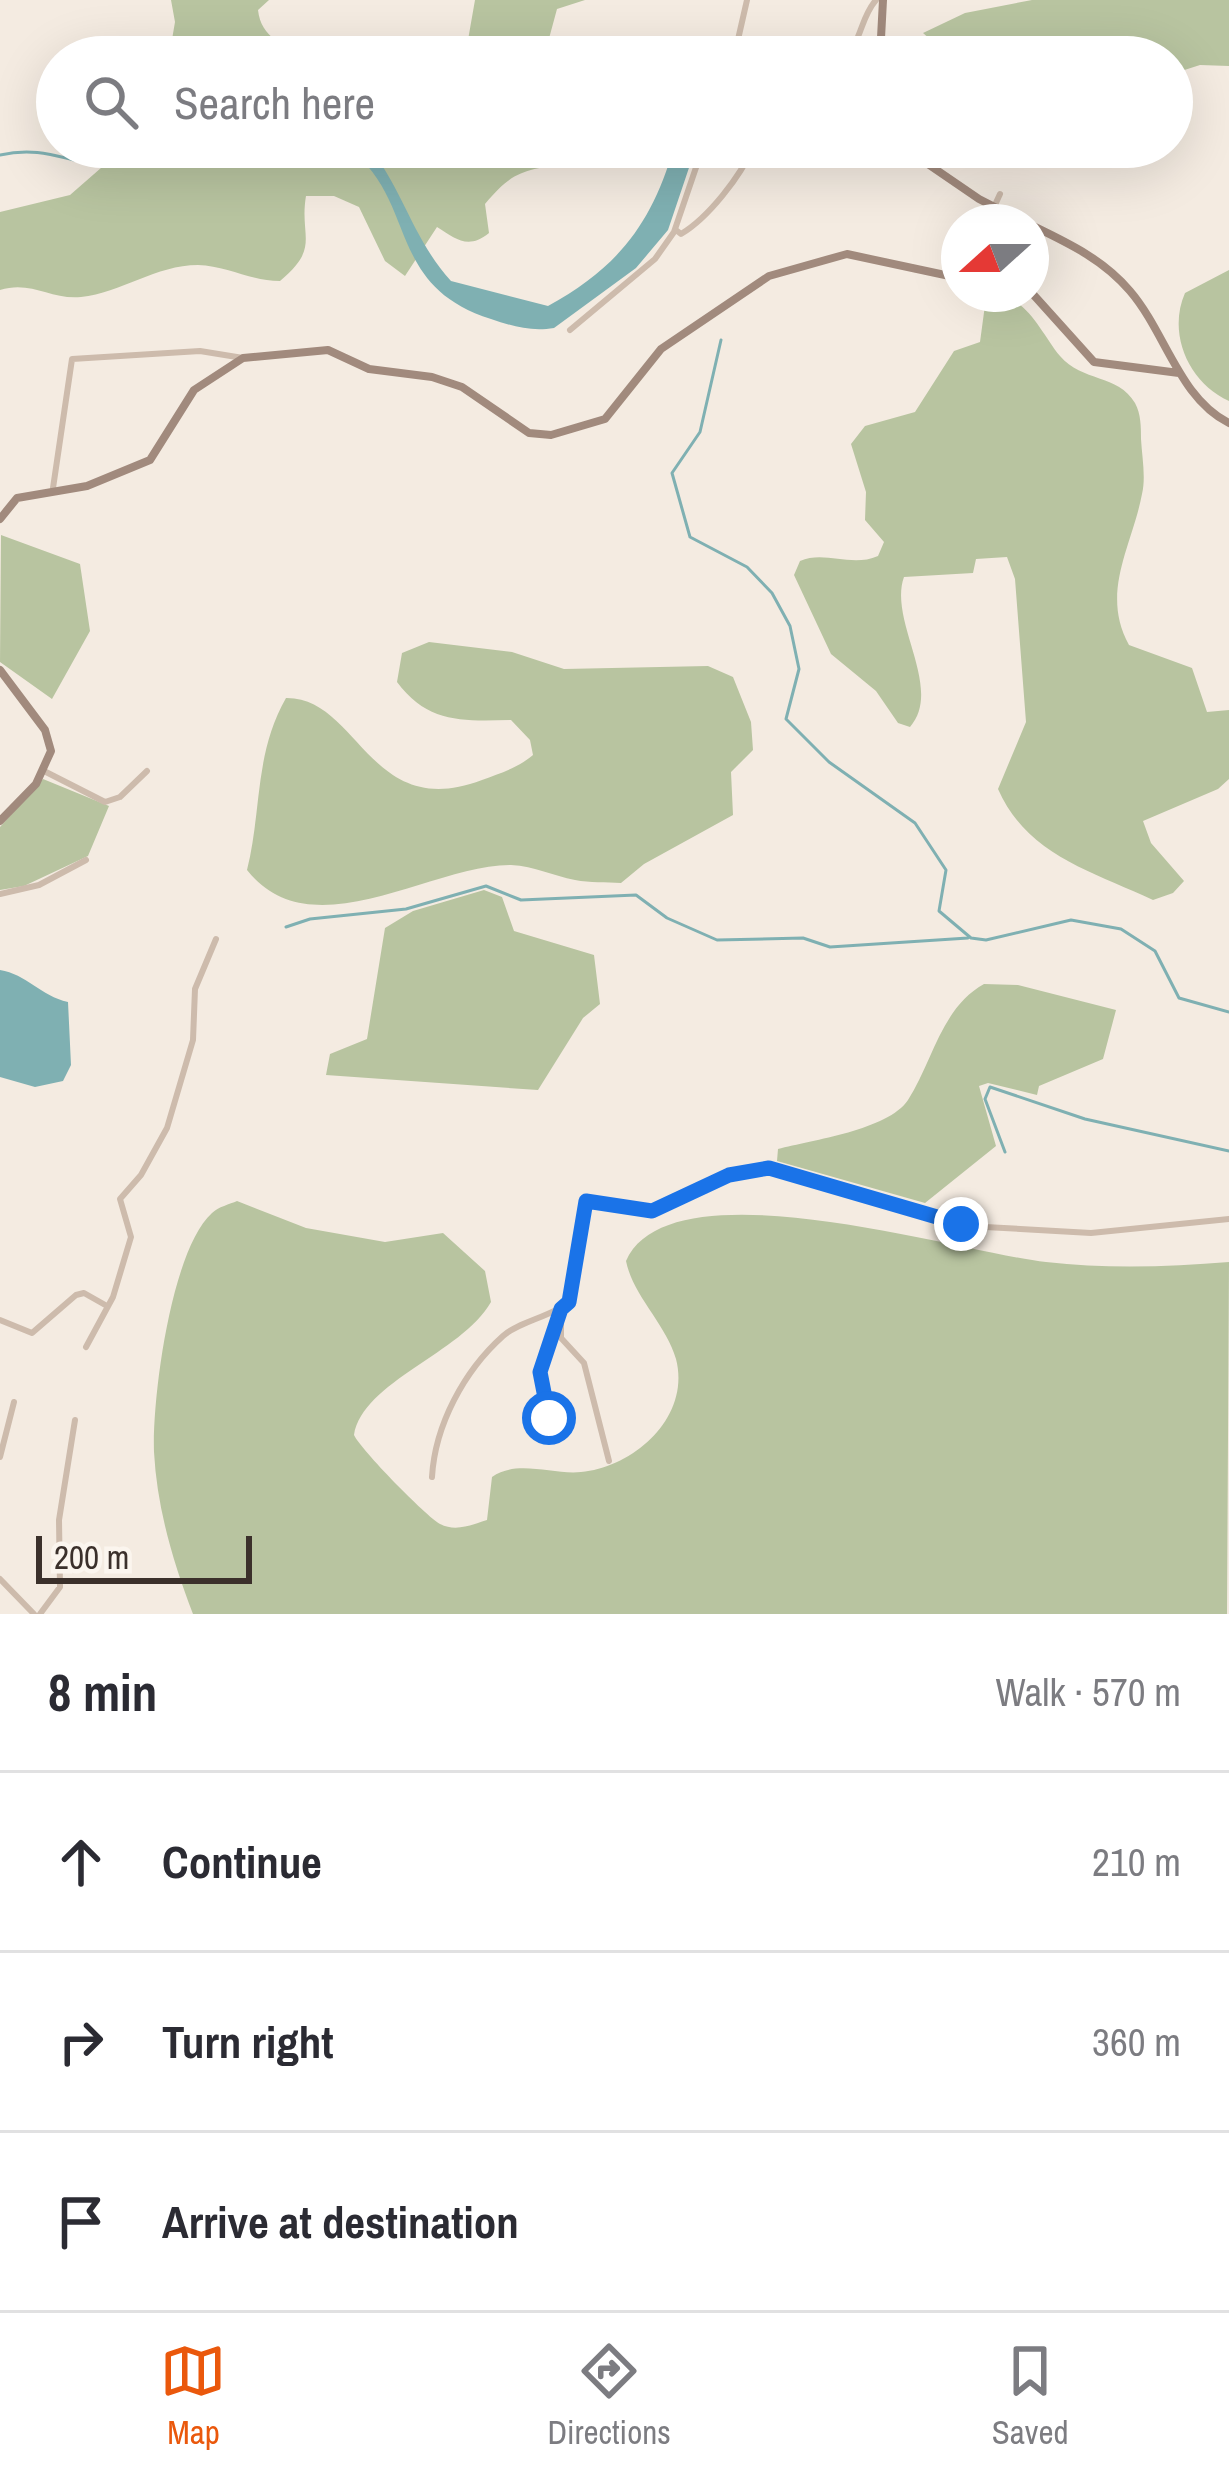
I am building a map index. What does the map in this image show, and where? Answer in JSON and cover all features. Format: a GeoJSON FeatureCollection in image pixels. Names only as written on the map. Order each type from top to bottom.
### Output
{"type":"FeatureCollection","features":[{"type":"Feature","properties":{"kind":"street"},"geometry":{"type":"LineString","coordinates":[[739,36],[747,0]]}},
{"type":"Feature","properties":{"kind":"street"},"geometry":{"type":"LineString","coordinates":[[858,36],[864,14],[880,0]]}},
{"type":"Feature","properties":{"kind":"street"},"geometry":{"type":"LineString","coordinates":[[880,0],[880,36]]}},
{"type":"Feature","properties":{"kind":"street"},"geometry":{"type":"LineString","coordinates":[[571,330],[655,260],[675,229],[696,168]]}},
{"type":"Feature","properties":{"kind":"street"},"geometry":{"type":"LineString","coordinates":[[675,229],[681,234],[692,227],[744,168]]}},
{"type":"Feature","properties":{"kind":"street"},"geometry":{"type":"LineString","coordinates":[[934,168],[988,204]]}},
{"type":"Feature","properties":{"kind":"street"},"geometry":{"type":"LineString","coordinates":[[996,204],[1000,194]]}},
{"type":"Feature","properties":{"kind":"street"},"geometry":{"type":"LineString","coordinates":[[1049,235],[1104,265],[1157,327],[1198,400],[1229,423]]}},
{"type":"Feature","properties":{"kind":"street"},"geometry":{"type":"LineString","coordinates":[[52,488],[72,358],[200,350],[243,358],[328,350],[369,369],[432,376],[462,387],[529,433],[551,435],[605,418],[661,350],[769,276],[847,254],[941,274]]}},
{"type":"Feature","properties":{"kind":"street"},"geometry":{"type":"LineString","coordinates":[[1049,312],[1094,362],[1181,373]]}},
{"type":"Feature","properties":{"kind":"street"},"geometry":{"type":"LineString","coordinates":[[0,519],[16,498],[52,488],[87,486],[150,460],[194,390],[243,358]]}},
{"type":"Feature","properties":{"kind":"street"},"geometry":{"type":"LineString","coordinates":[[0,670],[50,738],[44,771],[0,820]]}},
{"type":"Feature","properties":{"kind":"street"},"geometry":{"type":"LineString","coordinates":[[44,771],[105,802],[120,797],[147,771]]}},
{"type":"Feature","properties":{"kind":"street"},"geometry":{"type":"LineString","coordinates":[[0,894],[39,885],[86,860]]}},
{"type":"Feature","properties":{"kind":"street"},"geometry":{"type":"LineString","coordinates":[[86,1346],[108,1306],[131,1237],[120,1199],[167,1128],[193,1040],[195,989],[216,939]]}},
{"type":"Feature","properties":{"kind":"street"},"geometry":{"type":"LineString","coordinates":[[432,1477],[454,1395],[505,1334],[569,1302],[586,1201],[652,1211],[749,1171],[790,1171],[961,1224],[1022,1231],[1137,1230],[1229,1219]]}},
{"type":"Feature","properties":{"kind":"street"},"geometry":{"type":"LineString","coordinates":[[0,1321],[32,1333],[76,1295],[84,1293],[108,1306]]}},
{"type":"Feature","properties":{"kind":"street"},"geometry":{"type":"LineString","coordinates":[[561,1309],[561,1338],[584,1364],[609,1461]]}},
{"type":"Feature","properties":{"kind":"street"},"geometry":{"type":"LineString","coordinates":[[546,1442],[549,1418],[540,1372],[560,1325]]}},
{"type":"Feature","properties":{"kind":"street"},"geometry":{"type":"LineString","coordinates":[[0,1457],[14,1402]]}},
{"type":"Feature","properties":{"kind":"street"},"geometry":{"type":"LineString","coordinates":[[0,1579],[37,1614],[60,1587],[57,1539],[75,1420]]}},
{"type":"Feature","properties":{"kind":"green space"},"geometry":{"type":"Polygon","coordinates":[[[171,0],[269,0],[258,10],[270,36],[173,36],[171,0]]]}},
{"type":"Feature","properties":{"kind":"green space"},"geometry":{"type":"Polygon","coordinates":[[[475,0],[585,0],[557,9],[550,36],[469,36],[475,0]]]}},
{"type":"Feature","properties":{"kind":"green space"},"geometry":{"type":"Polygon","coordinates":[[[1032,0],[1229,0],[1229,66],[1193,67],[1193,36],[923,33],[965,13],[1032,0]]]}},
{"type":"Feature","properties":{"kind":"green space"},"geometry":{"type":"Polygon","coordinates":[[[101,168],[540,168],[506,182],[485,204],[489,233],[475,241],[462,241],[437,227],[405,276],[385,261],[359,207],[334,196],[306,196],[304,250],[280,281],[198,265],[168,269],[81,297],[22,287],[0,290],[0,212],[70,195],[101,168]]]}},
{"type":"Feature","properties":{"kind":"green space"},"geometry":{"type":"Polygon","coordinates":[[[1229,270],[1229,401],[1193,370],[1179,325],[1185,293],[1229,270]]]}},
{"type":"Feature","properties":{"kind":"green space"},"geometry":{"type":"Polygon","coordinates":[[[984,312],[1027,312],[1069,364],[1119,387],[1135,403],[1144,481],[1118,588],[1121,625],[1129,645],[1192,668],[1207,712],[1229,710],[1229,779],[1218,789],[1143,821],[1151,843],[1184,881],[1173,893],[1153,900],[1084,870],[1043,845],[1010,812],[998,789],[1026,722],[1015,579],[1007,557],[976,559],[973,573],[904,577],[903,614],[921,693],[919,711],[910,727],[898,723],[876,691],[831,654],[794,575],[800,561],[809,558],[878,556],[884,542],[865,520],[866,492],[851,444],[865,426],[915,412],[954,351],[980,342],[984,312]]]}},
{"type":"Feature","properties":{"kind":"green space"},"geometry":{"type":"Polygon","coordinates":[[[1,535],[80,564],[90,631],[52,699],[0,662],[1,535]]]}},
{"type":"Feature","properties":{"kind":"green space"},"geometry":{"type":"Polygon","coordinates":[[[429,642],[512,652],[564,669],[708,666],[733,677],[751,722],[753,750],[731,772],[733,815],[644,864],[621,883],[581,881],[511,865],[480,868],[338,904],[304,904],[273,893],[247,870],[264,761],[286,698],[311,703],[332,716],[390,773],[414,785],[444,789],[482,780],[533,755],[530,740],[511,720],[448,717],[409,696],[397,682],[402,653],[429,642]]]}},
{"type":"Feature","properties":{"kind":"green space"},"geometry":{"type":"Polygon","coordinates":[[[43,779],[109,806],[88,856],[24,886],[0,890],[0,827],[43,779]]]}},
{"type":"Feature","properties":{"kind":"green space"},"geometry":{"type":"Polygon","coordinates":[[[484,890],[502,897],[514,931],[594,955],[600,1004],[583,1018],[538,1090],[326,1075],[330,1054],[367,1039],[385,928],[413,911],[484,890]]]}},
{"type":"Feature","properties":{"kind":"green space"},"geometry":{"type":"Polygon","coordinates":[[[984,984],[1018,985],[1116,1010],[1103,1059],[1039,1086],[1037,1095],[988,1083],[979,1086],[996,1146],[925,1203],[777,1161],[778,1149],[848,1132],[898,1110],[917,1085],[957,1007],[984,984]]]}},
{"type":"Feature","properties":{"kind":"green space"},"geometry":{"type":"Polygon","coordinates":[[[237,1201],[306,1228],[385,1242],[443,1233],[485,1271],[491,1302],[477,1320],[375,1399],[354,1435],[422,1509],[440,1524],[452,1527],[487,1520],[492,1477],[524,1468],[581,1472],[601,1468],[638,1449],[667,1419],[678,1380],[676,1359],[626,1261],[653,1232],[698,1218],[756,1215],[887,1231],[1046,1262],[1138,1266],[1229,1262],[1227,1614],[193,1614],[159,1494],[154,1452],[156,1398],[167,1326],[185,1258],[212,1213],[237,1201]]]}},
{"type":"Feature","properties":{"kind":"water"},"geometry":{"type":"Polygon","coordinates":[[[369,168],[383,168],[427,249],[451,281],[548,306],[613,259],[643,220],[667,168],[689,168],[668,230],[636,268],[554,328],[514,326],[491,319],[457,304],[433,285],[417,264],[385,191],[369,168]]]}},
{"type":"Feature","properties":{"kind":"water"},"geometry":{"type":"Polygon","coordinates":[[[0,970],[68,1002],[71,1065],[63,1081],[35,1087],[0,1077],[0,970]]]}},
{"type":"Feature","properties":{"kind":"waterway"},"geometry":{"type":"LineString","coordinates":[[0,155],[36,153]]}},
{"type":"Feature","properties":{"kind":"waterway"},"geometry":{"type":"LineString","coordinates":[[721,340],[700,432],[672,473],[690,537],[747,567],[772,593],[790,626],[799,669],[786,719],[829,762],[915,823],[946,870],[939,911],[971,938],[986,940],[1071,920],[1121,929],[1155,951],[1179,998],[1229,1012]]}},
{"type":"Feature","properties":{"kind":"waterway"},"geometry":{"type":"LineString","coordinates":[[286,927],[310,919],[406,909],[486,886],[521,900],[636,895],[667,918],[717,940],[803,938],[830,947],[968,938]]}},
{"type":"Feature","properties":{"kind":"waterway"},"geometry":{"type":"LineString","coordinates":[[1005,1152],[985,1099],[990,1087],[1085,1119],[1229,1151]]}},
{"type":"Feature","properties":{"kind":"route"},"geometry":{"type":"LineString","coordinates":[[549,1418],[540,1372],[551,1336],[560,1325],[561,1309],[569,1302],[586,1201],[652,1211],[729,1175],[769,1168],[961,1224]]}}]}
